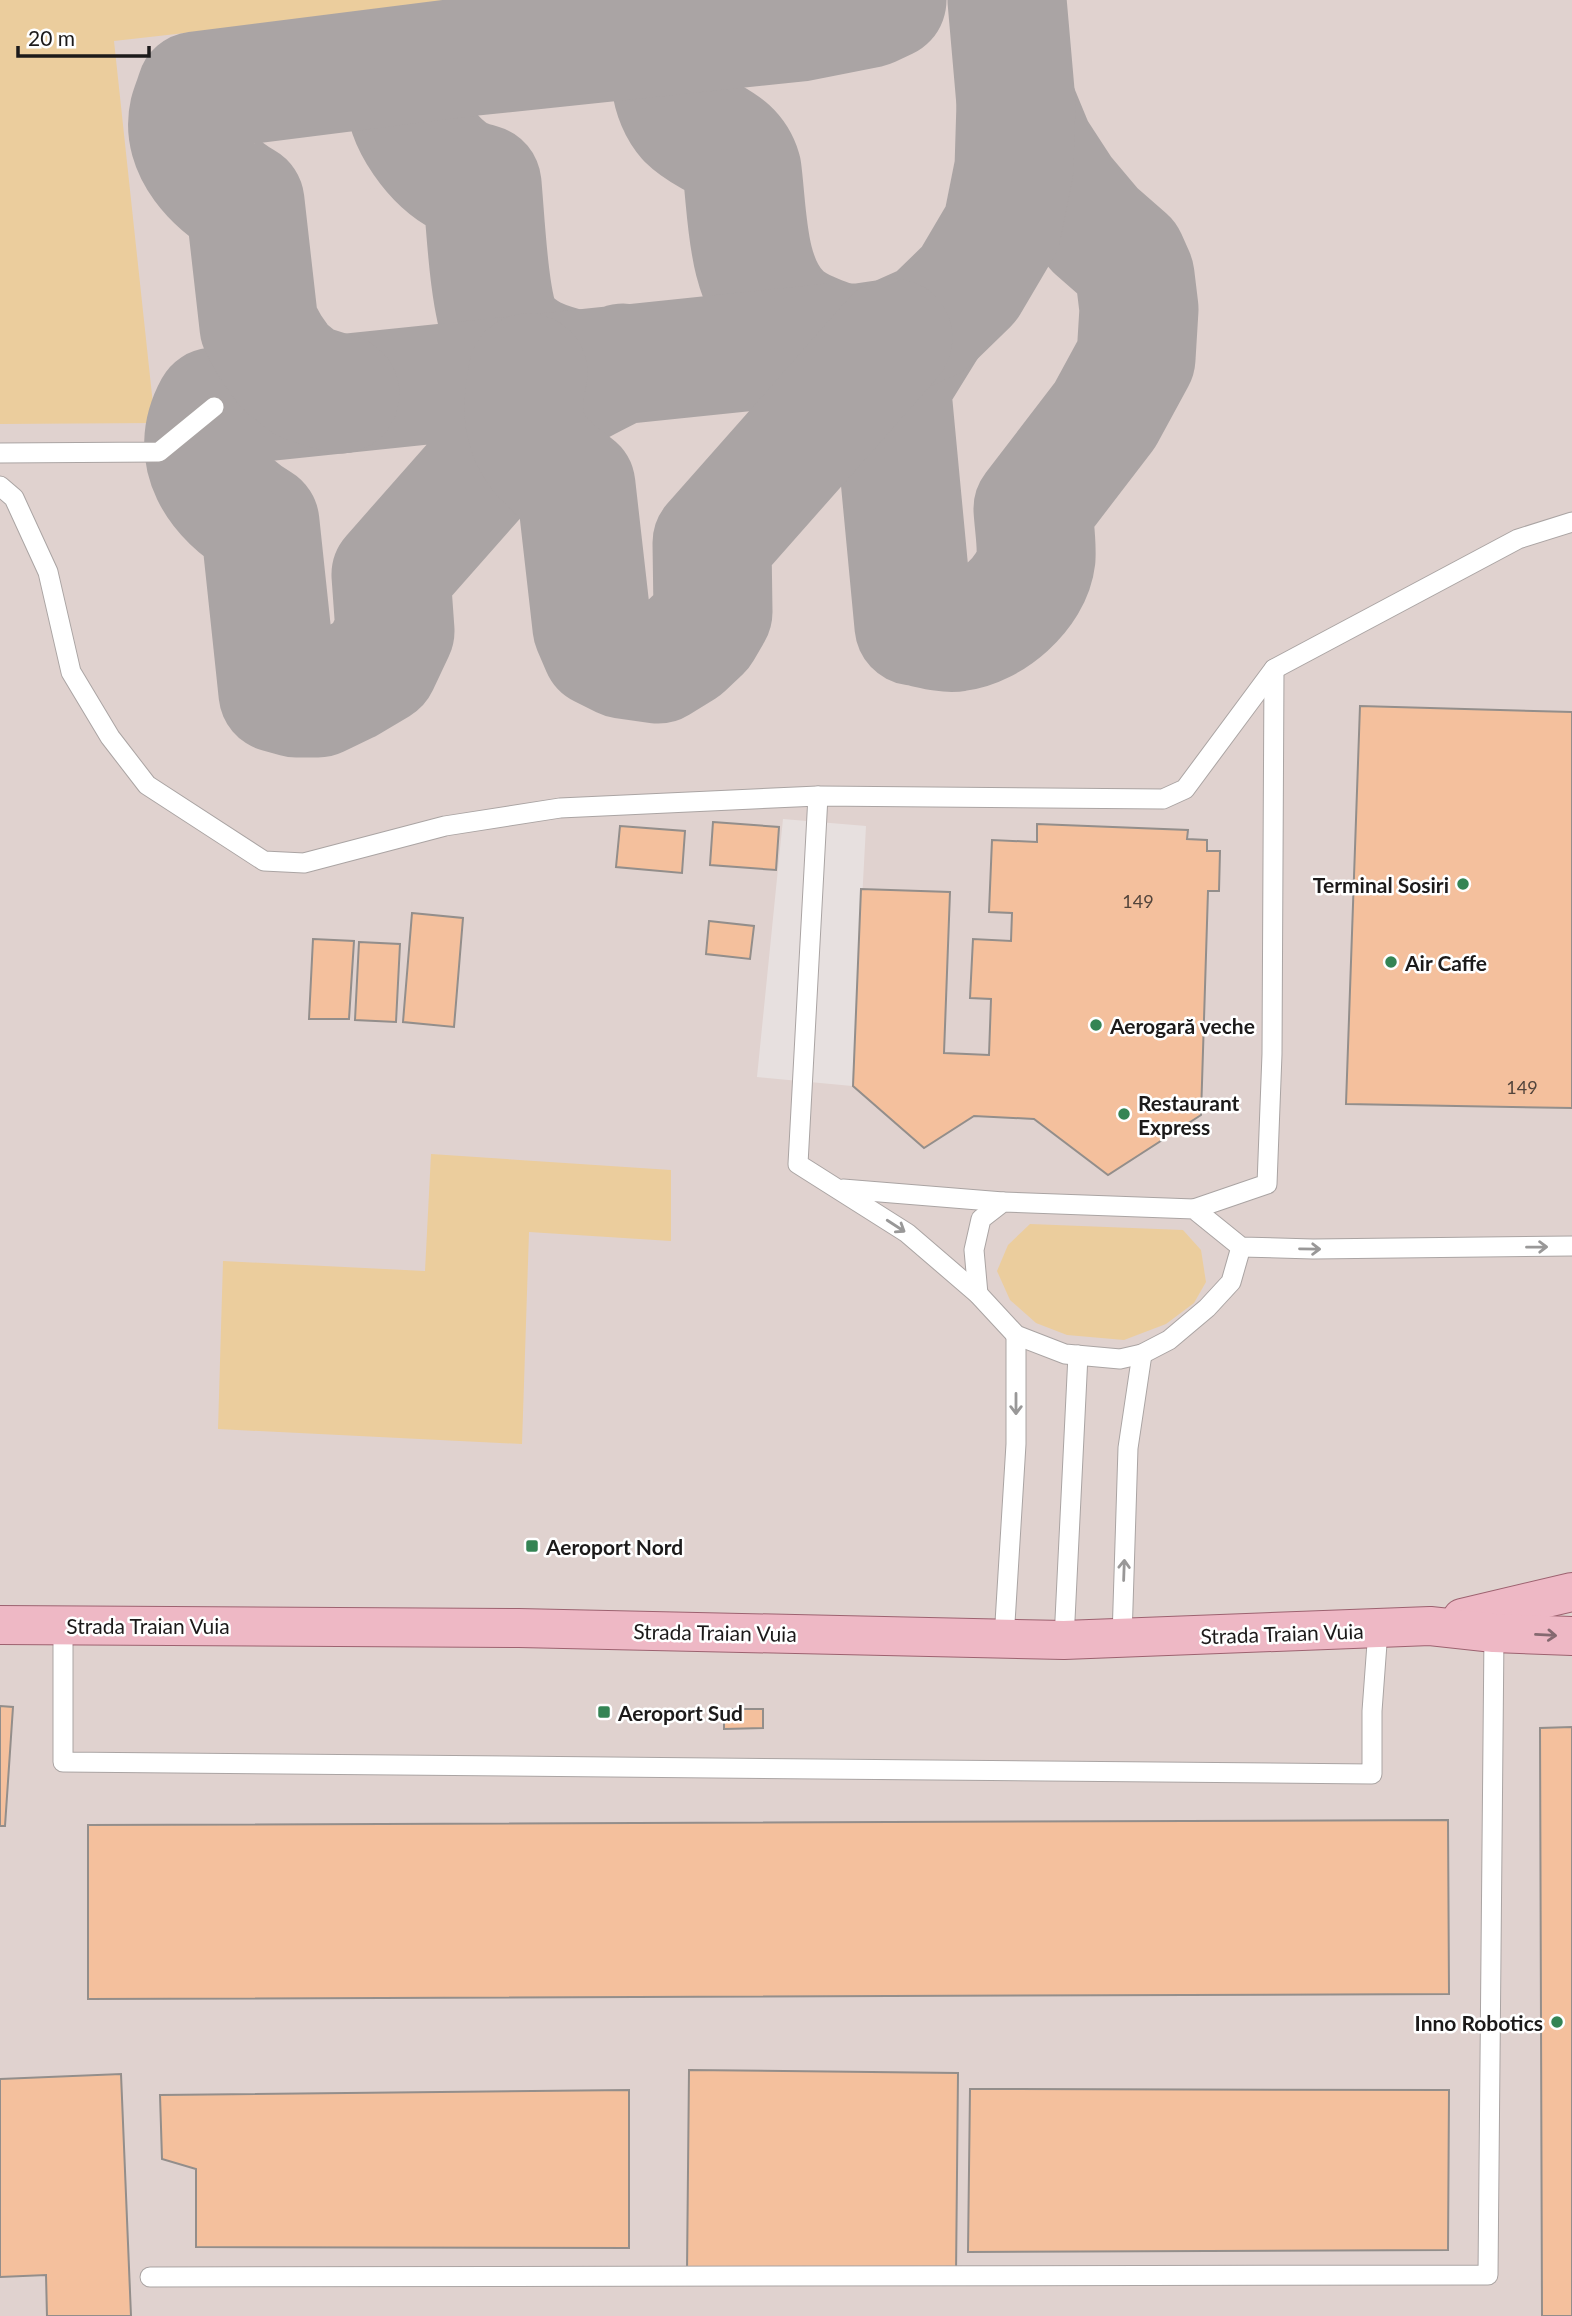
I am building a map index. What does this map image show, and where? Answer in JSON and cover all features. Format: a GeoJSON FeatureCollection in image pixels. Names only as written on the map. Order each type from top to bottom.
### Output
{"type":"FeatureCollection","features":[{"type":"Feature","properties":{"kind":"main road","name":"Strada Traian Vuia"},"geometry":{"type":"LineString","coordinates":[[0,1625],[532,1628],[1064,1640],[1430,1626],[1572,1592]]}},
{"type":"Feature","properties":{"kind":"main road","name":"Strada Traian Vuia"},"geometry":{"type":"LineString","coordinates":[[1430,1626],[1494,1633],[1572,1636]]}},
{"type":"Feature","properties":{"kind":"lane"},"geometry":{"type":"LineString","coordinates":[[0,453],[159,452],[214,407]]}},
{"type":"Feature","properties":{"kind":"lane"},"geometry":{"type":"LineString","coordinates":[[0,486],[14,498],[48,572],[71,672],[110,737],[147,785],[264,862],[304,863],[445,826],[560,808],[818,796],[1163,799],[1185,789],[1274,669],[1518,539],[1572,522]]}},
{"type":"Feature","properties":{"kind":"lane"},"geometry":{"type":"LineString","coordinates":[[839,1189],[1003,1202],[1194,1209],[1266,1184],[1272,1054],[1274,669]]}},
{"type":"Feature","properties":{"kind":"lane"},"geometry":{"type":"LineString","coordinates":[[818,796],[798,1164],[906,1233],[978,1294],[1016,1335],[1065,1354],[1120,1359],[1142,1354],[1169,1340],[1207,1308],[1231,1282],[1241,1247]]}},
{"type":"Feature","properties":{"kind":"lane"},"geometry":{"type":"LineString","coordinates":[[978,1294],[974,1250],[981,1219],[1003,1202]]}},
{"type":"Feature","properties":{"kind":"lane"},"geometry":{"type":"LineString","coordinates":[[1194,1209],[1241,1247],[1313,1249],[1572,1246]]}},
{"type":"Feature","properties":{"kind":"lane"},"geometry":{"type":"LineString","coordinates":[[1004,1639],[1016,1456],[1016,1335]]}},
{"type":"Feature","properties":{"kind":"lane"},"geometry":{"type":"LineString","coordinates":[[1122,1638],[1128,1448],[1142,1354]]}},
{"type":"Feature","properties":{"kind":"lane"},"geometry":{"type":"LineString","coordinates":[[1064,1640],[1078,1355]]}},
{"type":"Feature","properties":{"kind":"lane"},"geometry":{"type":"LineString","coordinates":[[63,1625],[63,1762],[1358,1774],[1372,1774],[1372,1712],[1378,1630]]}},
{"type":"Feature","properties":{"kind":"lane"},"geometry":{"type":"LineString","coordinates":[[150,2277],[1488,2275],[1494,1633]]}},
{"type":"Feature","properties":{"kind":"shaded area"},"geometry":{"type":"Polygon","coordinates":[[[0,0],[1572,0],[1572,2316],[0,2316],[0,0]],[[783,819],[757,1077],[852,1086],[866,826],[783,819]]]}},
{"type":"Feature","properties":{"kind":"shaded area"},"geometry":{"type":"Polygon","coordinates":[[[0,0],[476,0],[114,41],[155,423],[0,424],[0,0]]]}},
{"type":"Feature","properties":{"kind":"shaded area"},"geometry":{"type":"Polygon","coordinates":[[[431,1154],[671,1170],[671,1241],[529,1232],[522,1444],[218,1429],[223,1261],[425,1271],[431,1154]]]}},
{"type":"Feature","properties":{"kind":"shaded area"},"geometry":{"type":"Polygon","coordinates":[[[1030,1224],[1183,1230],[1201,1250],[1206,1282],[1194,1303],[1166,1324],[1124,1340],[1067,1335],[1036,1323],[1010,1300],[997,1271],[1008,1245],[1030,1224]]]}},
{"type":"Feature","properties":{"kind":"building","name":"Terminal Sosiri"},"geometry":{"type":"Polygon","coordinates":[[[1360,706],[1572,712],[1572,1108],[1346,1104],[1360,706]]]}},
{"type":"Feature","properties":{"kind":"building"},"geometry":{"type":"Polygon","coordinates":[[[713,822],[779,827],[776,870],[710,865],[713,822]]]}},
{"type":"Feature","properties":{"kind":"building","name":"Aerogară veche"},"geometry":{"type":"Polygon","coordinates":[[[1037,824],[1188,830],[1187,839],[1207,840],[1207,851],[1220,851],[1219,891],[1208,891],[1201,1115],[1108,1175],[1034,1119],[974,1116],[924,1148],[853,1086],[861,889],[950,892],[944,1053],[989,1055],[991,999],[970,998],[973,939],[1011,941],[1012,913],[989,912],[992,840],[1037,842],[1037,824]]]}},
{"type":"Feature","properties":{"kind":"building"},"geometry":{"type":"Polygon","coordinates":[[[620,826],[685,831],[682,873],[616,867],[620,826]]]}},
{"type":"Feature","properties":{"kind":"building"},"geometry":{"type":"Polygon","coordinates":[[[412,913],[463,918],[454,1027],[403,1022],[412,913]]]}},
{"type":"Feature","properties":{"kind":"building"},"geometry":{"type":"Polygon","coordinates":[[[709,921],[754,926],[750,959],[706,954],[709,921]]]}},
{"type":"Feature","properties":{"kind":"building"},"geometry":{"type":"Polygon","coordinates":[[[313,939],[354,941],[349,1019],[309,1019],[313,939]]]}},
{"type":"Feature","properties":{"kind":"building"},"geometry":{"type":"Polygon","coordinates":[[[359,942],[400,944],[396,1022],[355,1020],[359,942]]]}},
{"type":"Feature","properties":{"kind":"building"},"geometry":{"type":"Polygon","coordinates":[[[0,1706],[13,1707],[5,1826],[0,1826],[0,1706]]]}},
{"type":"Feature","properties":{"kind":"building"},"geometry":{"type":"Polygon","coordinates":[[[724,1709],[763,1709],[763,1728],[724,1729],[724,1709]]]}},
{"type":"Feature","properties":{"kind":"building","name":"Inno Robotics"},"geometry":{"type":"Polygon","coordinates":[[[1572,1727],[1572,2316],[1542,2316],[1540,1728],[1572,1727]]]}},
{"type":"Feature","properties":{"kind":"building"},"geometry":{"type":"Polygon","coordinates":[[[1448,1820],[1449,1994],[88,1999],[88,1825],[1448,1820]]]}},
{"type":"Feature","properties":{"kind":"building"},"geometry":{"type":"Polygon","coordinates":[[[689,2070],[958,2073],[956,2275],[687,2272],[689,2070]]]}},
{"type":"Feature","properties":{"kind":"building"},"geometry":{"type":"Polygon","coordinates":[[[121,2074],[131,2316],[47,2316],[46,2275],[0,2277],[0,2079],[121,2074]]]}},
{"type":"Feature","properties":{"kind":"building"},"geometry":{"type":"Polygon","coordinates":[[[970,2089],[1449,2090],[1448,2250],[968,2252],[970,2089]]]}},
{"type":"Feature","properties":{"kind":"building"},"geometry":{"type":"Polygon","coordinates":[[[629,2090],[629,2248],[196,2247],[196,2169],[162,2159],[160,2095],[629,2090]]]}},
{"type":"Feature","properties":{"kind":"taxiway"},"geometry":{"type":"LineString","coordinates":[[340,394],[305,383],[284,366],[259,326],[245,202],[222,186],[202,165],[195,153],[188,126],[189,112],[196,91],[466,57],[799,22],[870,8],[887,0]]}},
{"type":"Feature","properties":{"kind":"taxiway"},"geometry":{"type":"LineString","coordinates":[[623,363],[610,370],[584,383],[560,397],[525,423],[391,575],[395,631],[379,665],[318,698],[296,698],[278,693],[260,523],[245,513],[219,488],[205,458],[206,425],[214,407],[830,343],[859,343],[893,338],[931,321],[969,284],[1002,228],[1014,168],[1016,103],[1007,0]]}},
{"type":"Feature","properties":{"kind":"taxiway"},"geometry":{"type":"LineString","coordinates":[[671,36],[670,80],[680,111],[695,127],[726,146],[738,160],[742,170],[755,265],[770,300],[795,324],[840,343]]}},
{"type":"Feature","properties":{"kind":"taxiway"},"geometry":{"type":"LineString","coordinates":[[408,65],[406,104],[422,141],[451,171],[482,184],[494,303],[503,330],[526,351],[543,360],[573,369]]}},
{"type":"Feature","properties":{"kind":"taxiway"},"geometry":{"type":"LineString","coordinates":[[931,321],[897,376],[892,393],[914,626],[952,632],[970,629],[996,616],[1008,607],[1027,584],[1036,558],[1033,509],[1105,415],[1136,358],[1139,309],[1135,276],[1127,258],[1095,230],[1063,192],[1035,149],[1016,103]]}},
{"type":"Feature","properties":{"kind":"taxiway"},"geometry":{"type":"LineString","coordinates":[[528,373],[524,410],[530,438],[547,462],[576,486],[592,627],[601,648],[623,659],[658,664],[684,648],[702,631],[713,612],[712,543],[893,338]]}},
{"type":"Feature","properties":{"kind":"place","name":"Terminal Sosiri"},"geometry":{"type":"Point","coordinates":[1463,884]}},
{"type":"Feature","properties":{"kind":"place","name":"Air Caffe"},"geometry":{"type":"Point","coordinates":[1391,962]}},
{"type":"Feature","properties":{"kind":"place","name":"Aerogară veche"},"geometry":{"type":"Point","coordinates":[1096,1025]}},
{"type":"Feature","properties":{"kind":"place","name":"Restaurant Express"},"geometry":{"type":"Point","coordinates":[1124,1114]}},
{"type":"Feature","properties":{"kind":"place","name":"Aeroport Nord"},"geometry":{"type":"Point","coordinates":[532,1546]}},
{"type":"Feature","properties":{"kind":"place","name":"Aeroport Sud"},"geometry":{"type":"Point","coordinates":[604,1712]}},
{"type":"Feature","properties":{"kind":"place","name":"Inno Robotics"},"geometry":{"type":"Point","coordinates":[1557,2022]}}]}
